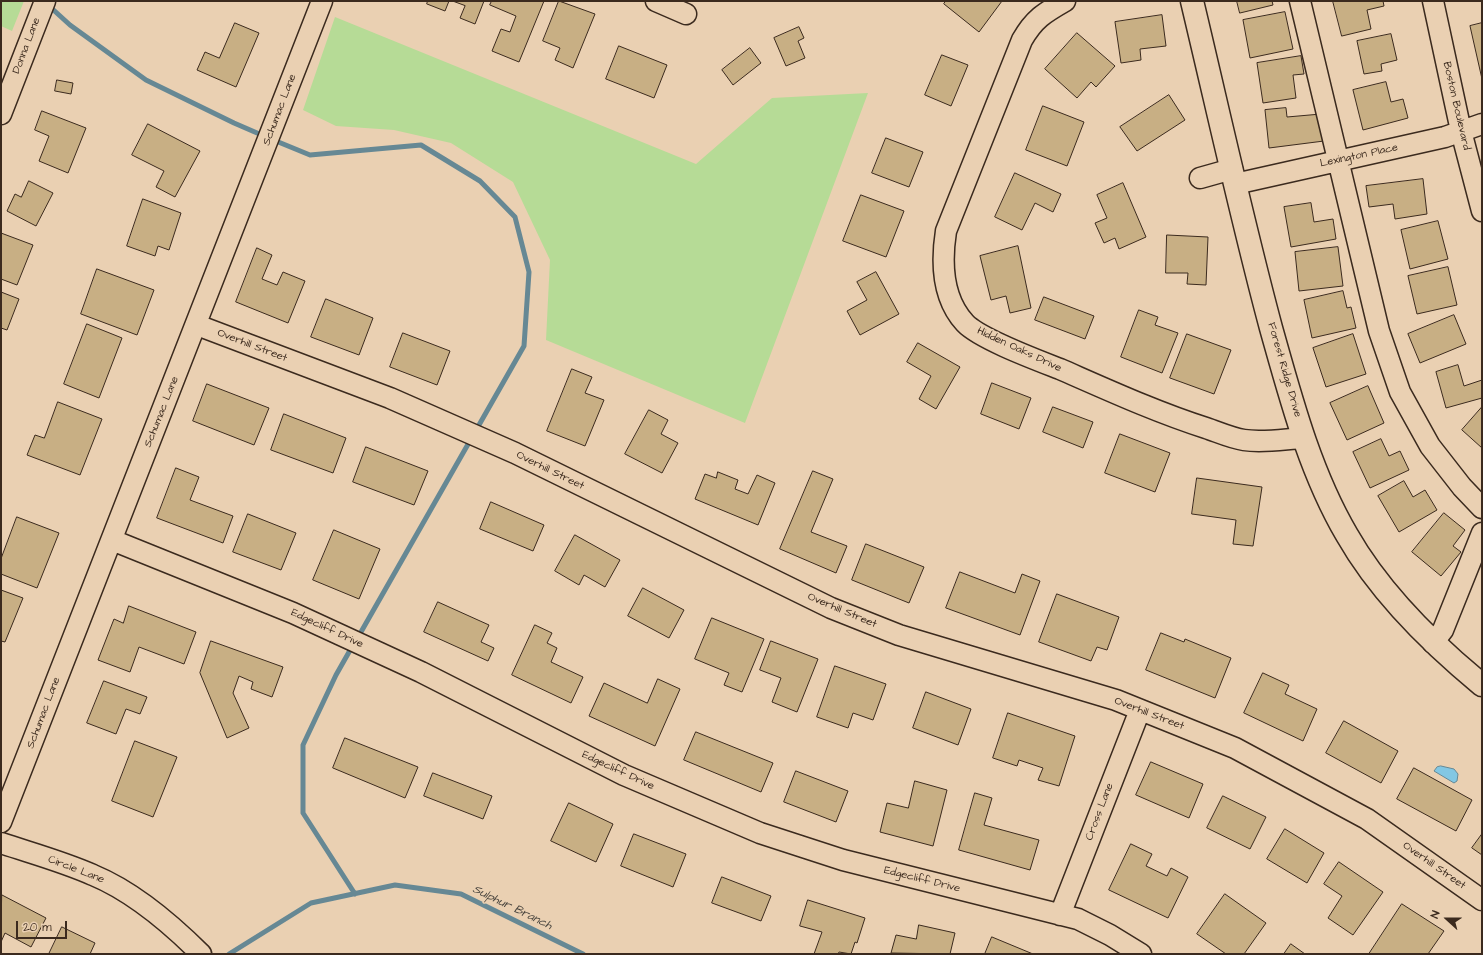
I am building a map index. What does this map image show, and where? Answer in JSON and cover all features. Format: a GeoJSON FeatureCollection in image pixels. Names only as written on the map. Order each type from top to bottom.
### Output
{"type":"FeatureCollection","features":[{"type":"Feature","properties":{"kind":"main road","name":"Forest Ridge Drive"},"geometry":{"type":"LineString","coordinates":[[1192,1],[1256,271],[1282,366],[1304,438],[1330,505],[1348,538],[1410,620],[1447,656],[1482,685]]}},
{"type":"Feature","properties":{"kind":"street","name":"Schumac Lane"},"geometry":{"type":"LineString","coordinates":[[1,822],[197,325],[322,1]]}},
{"type":"Feature","properties":{"kind":"street"},"geometry":{"type":"LineString","coordinates":[[656,1],[686,14]]}},
{"type":"Feature","properties":{"kind":"street","name":"Hidden Oaks Drive"},"geometry":{"type":"LineString","coordinates":[[1065,1],[1041,14],[1031,25],[1022,40],[946,231],[942,255],[944,279],[956,312],[966,324],[981,334],[1022,353],[1178,419],[1243,440],[1258,441],[1304,438]]}},
{"type":"Feature","properties":{"kind":"street"},"geometry":{"type":"LineString","coordinates":[[1300,1],[1337,161],[1379,331],[1400,392],[1430,446],[1462,487],[1482,508]]}},
{"type":"Feature","properties":{"kind":"street","name":"Boston Boulevard"},"geometry":{"type":"LineString","coordinates":[[1432,1],[1461,131],[1482,211]]}},
{"type":"Feature","properties":{"kind":"street","name":"Donna Lane"},"geometry":{"type":"LineString","coordinates":[[1,114],[43,7]]}},
{"type":"Feature","properties":{"kind":"street","name":"Lexington Place"},"geometry":{"type":"LineString","coordinates":[[1200,178],[1234,176],[1337,161],[1446,137],[1482,124]]}},
{"type":"Feature","properties":{"kind":"street","name":"Overhill Street"},"geometry":{"type":"LineString","coordinates":[[197,325],[390,398],[473,435],[831,608],[899,635],[1116,700],[1235,748],[1367,819],[1482,900]]}},
{"type":"Feature","properties":{"kind":"street"},"geometry":{"type":"LineString","coordinates":[[1433,643],[1443,630],[1482,533]]}},
{"type":"Feature","properties":{"kind":"street","name":"Edgecliff Drive"},"geometry":{"type":"LineString","coordinates":[[112,540],[293,613],[355,641],[421,672],[624,775],[760,834],[843,860],[1078,919],[1110,935],[1141,954]]}},
{"type":"Feature","properties":{"kind":"street","name":"Cross Lane"},"geometry":{"type":"LineString","coordinates":[[1060,915],[1140,710]]}},
{"type":"Feature","properties":{"kind":"street","name":"Circle Lane"},"geometry":{"type":"LineString","coordinates":[[1,842],[93,874],[124,891],[174,928],[196,949]]}},
{"type":"Feature","properties":{"kind":"green space"},"geometry":{"type":"Polygon","coordinates":[[[1,1],[24,1],[12,31],[1,26],[1,1]]]}},
{"type":"Feature","properties":{"kind":"green space"},"geometry":{"type":"Polygon","coordinates":[[[335,17],[696,164],[772,98],[868,93],[745,423],[546,340],[550,260],[513,182],[451,143],[394,130],[336,126],[303,110],[335,17]]]}},
{"type":"Feature","properties":{"kind":"water"},"geometry":{"type":"Polygon","coordinates":[[[1441,766],[1454,769],[1458,774],[1457,781],[1454,783],[1434,771],[1437,767],[1441,766]]]}},
{"type":"Feature","properties":{"kind":"building"},"geometry":{"type":"Polygon","coordinates":[[[428,1],[449,1],[445,11],[427,4],[428,1]]]}},
{"type":"Feature","properties":{"kind":"building"},"geometry":{"type":"Polygon","coordinates":[[[453,1],[484,1],[475,24],[460,18],[465,6],[453,1]]]}},
{"type":"Feature","properties":{"kind":"building"},"geometry":{"type":"Polygon","coordinates":[[[492,1],[544,1],[519,62],[492,51],[501,29],[510,32],[516,16],[490,5],[492,1]]]}},
{"type":"Feature","properties":{"kind":"building"},"geometry":{"type":"Polygon","coordinates":[[[559,1],[595,14],[573,68],[555,60],[560,48],[543,41],[559,1]]]}},
{"type":"Feature","properties":{"kind":"building"},"geometry":{"type":"Polygon","coordinates":[[[946,1],[1002,1],[979,32],[944,4],[946,1]]]}},
{"type":"Feature","properties":{"kind":"building"},"geometry":{"type":"Polygon","coordinates":[[[1237,1],[1272,1],[1273,5],[1240,13],[1237,1]]]}},
{"type":"Feature","properties":{"kind":"building"},"geometry":{"type":"Polygon","coordinates":[[[1333,1],[1383,1],[1384,6],[1367,10],[1371,29],[1342,36],[1333,1]]]}},
{"type":"Feature","properties":{"kind":"building"},"geometry":{"type":"Polygon","coordinates":[[[1285,12],[1293,49],[1250,58],[1243,20],[1285,12]]]}},
{"type":"Feature","properties":{"kind":"building"},"geometry":{"type":"Polygon","coordinates":[[[1162,15],[1166,46],[1140,49],[1141,60],[1121,63],[1115,22],[1162,15]]]}},
{"type":"Feature","properties":{"kind":"building"},"geometry":{"type":"Polygon","coordinates":[[[235,23],[259,33],[236,87],[197,70],[205,52],[219,58],[235,23]]]}},
{"type":"Feature","properties":{"kind":"building"},"geometry":{"type":"Polygon","coordinates":[[[1482,23],[1482,79],[1470,26],[1482,23]]]}},
{"type":"Feature","properties":{"kind":"building"},"geometry":{"type":"Polygon","coordinates":[[[799,27],[804,38],[798,41],[805,58],[786,66],[774,38],[799,27]]]}},
{"type":"Feature","properties":{"kind":"building"},"geometry":{"type":"Polygon","coordinates":[[[1077,33],[1115,66],[1096,87],[1091,82],[1077,98],[1045,69],[1077,33]]]}},
{"type":"Feature","properties":{"kind":"building"},"geometry":{"type":"Polygon","coordinates":[[[1391,34],[1397,60],[1381,64],[1382,71],[1364,74],[1357,41],[1391,34]]]}},
{"type":"Feature","properties":{"kind":"building"},"geometry":{"type":"Polygon","coordinates":[[[619,46],[667,65],[654,98],[606,79],[619,46]]]}},
{"type":"Feature","properties":{"kind":"building"},"geometry":{"type":"Polygon","coordinates":[[[750,48],[761,63],[733,85],[722,70],[750,48]]]}},
{"type":"Feature","properties":{"kind":"building"},"geometry":{"type":"Polygon","coordinates":[[[942,55],[968,65],[951,106],[925,95],[942,55]]]}},
{"type":"Feature","properties":{"kind":"building"},"geometry":{"type":"Polygon","coordinates":[[[1301,56],[1304,74],[1293,75],[1296,98],[1263,103],[1257,63],[1301,56]]]}},
{"type":"Feature","properties":{"kind":"building"},"geometry":{"type":"Polygon","coordinates":[[[57,80],[73,83],[71,94],[55,91],[57,80]]]}},
{"type":"Feature","properties":{"kind":"building"},"geometry":{"type":"Polygon","coordinates":[[[1386,82],[1391,102],[1403,99],[1408,118],[1363,130],[1353,90],[1386,82]]]}},
{"type":"Feature","properties":{"kind":"building"},"geometry":{"type":"Polygon","coordinates":[[[1169,95],[1185,120],[1137,151],[1120,127],[1169,95]]]}},
{"type":"Feature","properties":{"kind":"building"},"geometry":{"type":"Polygon","coordinates":[[[1043,106],[1084,122],[1067,166],[1026,150],[1043,106]]]}},
{"type":"Feature","properties":{"kind":"building"},"geometry":{"type":"Polygon","coordinates":[[[1286,108],[1287,117],[1321,114],[1324,141],[1269,148],[1265,110],[1286,108]]]}},
{"type":"Feature","properties":{"kind":"building"},"geometry":{"type":"Polygon","coordinates":[[[42,111],[86,128],[68,173],[39,161],[49,136],[35,130],[42,111]]]}},
{"type":"Feature","properties":{"kind":"building"},"geometry":{"type":"Polygon","coordinates":[[[148,124],[200,151],[175,197],[156,187],[164,171],[132,155],[148,124]]]}},
{"type":"Feature","properties":{"kind":"building"},"geometry":{"type":"Polygon","coordinates":[[[886,138],[923,152],[909,187],[872,173],[886,138]]]}},
{"type":"Feature","properties":{"kind":"building"},"geometry":{"type":"Polygon","coordinates":[[[1015,173],[1061,194],[1053,212],[1035,203],[1022,230],[995,217],[1015,173]]]}},
{"type":"Feature","properties":{"kind":"building"},"geometry":{"type":"Polygon","coordinates":[[[1423,179],[1427,214],[1395,219],[1393,204],[1369,207],[1366,186],[1423,179]]]}},
{"type":"Feature","properties":{"kind":"building"},"geometry":{"type":"Polygon","coordinates":[[[29,181],[53,193],[36,226],[7,211],[15,194],[21,197],[29,181]]]}},
{"type":"Feature","properties":{"kind":"building"},"geometry":{"type":"Polygon","coordinates":[[[1123,183],[1146,237],[1119,249],[1115,238],[1104,243],[1095,223],[1107,218],[1097,195],[1123,183]]]}},
{"type":"Feature","properties":{"kind":"building"},"geometry":{"type":"Polygon","coordinates":[[[861,195],[904,211],[886,257],[843,241],[861,195]]]}},
{"type":"Feature","properties":{"kind":"building"},"geometry":{"type":"Polygon","coordinates":[[[143,199],[181,213],[169,250],[158,246],[155,256],[127,246],[143,199]]]}},
{"type":"Feature","properties":{"kind":"building"},"geometry":{"type":"Polygon","coordinates":[[[1311,203],[1314,222],[1333,219],[1336,239],[1291,247],[1284,207],[1311,203]]]}},
{"type":"Feature","properties":{"kind":"building"},"geometry":{"type":"Polygon","coordinates":[[[1438,221],[1448,259],[1410,269],[1401,230],[1438,221]]]}},
{"type":"Feature","properties":{"kind":"building"},"geometry":{"type":"Polygon","coordinates":[[[1,233],[33,245],[17,285],[1,279],[1,233]]]}},
{"type":"Feature","properties":{"kind":"building"},"geometry":{"type":"Polygon","coordinates":[[[1167,235],[1208,237],[1206,285],[1187,284],[1188,273],[1166,273],[1167,235]]]}},
{"type":"Feature","properties":{"kind":"building"},"geometry":{"type":"Polygon","coordinates":[[[1018,246],[1031,308],[1010,313],[1006,296],[991,300],[980,256],[1018,246]]]}},
{"type":"Feature","properties":{"kind":"building"},"geometry":{"type":"Polygon","coordinates":[[[1338,247],[1343,286],[1299,291],[1295,252],[1338,247]]]}},
{"type":"Feature","properties":{"kind":"building"},"geometry":{"type":"Polygon","coordinates":[[[257,248],[272,255],[262,279],[277,285],[283,272],[305,281],[288,323],[236,302],[257,248]]]}},
{"type":"Feature","properties":{"kind":"building"},"geometry":{"type":"Polygon","coordinates":[[[1448,267],[1457,305],[1417,314],[1408,276],[1448,267]]]}},
{"type":"Feature","properties":{"kind":"building"},"geometry":{"type":"Polygon","coordinates":[[[97,269],[154,290],[137,335],[81,314],[97,269]]]}},
{"type":"Feature","properties":{"kind":"building"},"geometry":{"type":"Polygon","coordinates":[[[876,272],[899,314],[860,335],[847,311],[867,300],[857,282],[876,272]]]}},
{"type":"Feature","properties":{"kind":"building"},"geometry":{"type":"Polygon","coordinates":[[[1343,291],[1347,308],[1351,307],[1356,328],[1312,338],[1304,300],[1343,291]]]}},
{"type":"Feature","properties":{"kind":"building"},"geometry":{"type":"Polygon","coordinates":[[[1,292],[19,299],[7,330],[1,328],[1,292]]]}},
{"type":"Feature","properties":{"kind":"building"},"geometry":{"type":"Polygon","coordinates":[[[1044,297],[1094,316],[1085,339],[1035,320],[1044,297]]]}},
{"type":"Feature","properties":{"kind":"building"},"geometry":{"type":"Polygon","coordinates":[[[326,299],[373,318],[359,355],[311,337],[326,299]]]}},
{"type":"Feature","properties":{"kind":"building"},"geometry":{"type":"Polygon","coordinates":[[[1139,310],[1158,317],[1155,325],[1178,333],[1162,373],[1121,357],[1139,310]]]}},
{"type":"Feature","properties":{"kind":"building"},"geometry":{"type":"Polygon","coordinates":[[[1454,315],[1466,344],[1420,363],[1408,334],[1454,315]]]}},
{"type":"Feature","properties":{"kind":"building"},"geometry":{"type":"Polygon","coordinates":[[[87,324],[122,338],[99,398],[64,384],[87,324]]]}},
{"type":"Feature","properties":{"kind":"building"},"geometry":{"type":"Polygon","coordinates":[[[403,333],[450,351],[437,385],[390,367],[403,333]]]}},
{"type":"Feature","properties":{"kind":"building"},"geometry":{"type":"Polygon","coordinates":[[[1187,334],[1231,350],[1214,394],[1170,378],[1187,334]]]}},
{"type":"Feature","properties":{"kind":"building"},"geometry":{"type":"Polygon","coordinates":[[[1353,334],[1366,374],[1326,387],[1313,348],[1353,334]]]}},
{"type":"Feature","properties":{"kind":"building"},"geometry":{"type":"Polygon","coordinates":[[[918,343],[960,367],[936,409],[919,399],[931,376],[907,362],[918,343]]]}},
{"type":"Feature","properties":{"kind":"building"},"geometry":{"type":"Polygon","coordinates":[[[1458,365],[1464,386],[1482,380],[1482,398],[1446,408],[1436,372],[1458,365]]]}},
{"type":"Feature","properties":{"kind":"building"},"geometry":{"type":"Polygon","coordinates":[[[572,369],[592,377],[585,393],[604,400],[585,446],[547,431],[572,369]]]}},
{"type":"Feature","properties":{"kind":"building"},"geometry":{"type":"Polygon","coordinates":[[[992,383],[1031,398],[1019,429],[981,414],[992,383]]]}},
{"type":"Feature","properties":{"kind":"building"},"geometry":{"type":"Polygon","coordinates":[[[207,384],[269,408],[254,445],[193,421],[207,384]]]}},
{"type":"Feature","properties":{"kind":"building"},"geometry":{"type":"Polygon","coordinates":[[[1368,386],[1384,423],[1347,440],[1330,403],[1368,386]]]}},
{"type":"Feature","properties":{"kind":"building"},"geometry":{"type":"Polygon","coordinates":[[[58,402],[102,419],[80,475],[27,455],[35,435],[44,438],[58,402]]]}},
{"type":"Feature","properties":{"kind":"building"},"geometry":{"type":"Polygon","coordinates":[[[1053,407],[1093,422],[1083,448],[1043,432],[1053,407]]]}},
{"type":"Feature","properties":{"kind":"building"},"geometry":{"type":"Polygon","coordinates":[[[1482,407],[1482,448],[1462,430],[1482,407]]]}},
{"type":"Feature","properties":{"kind":"building"},"geometry":{"type":"Polygon","coordinates":[[[649,410],[668,420],[661,434],[678,443],[662,473],[625,454],[649,410]]]}},
{"type":"Feature","properties":{"kind":"building"},"geometry":{"type":"Polygon","coordinates":[[[284,414],[346,438],[333,473],[271,450],[284,414]]]}},
{"type":"Feature","properties":{"kind":"building"},"geometry":{"type":"Polygon","coordinates":[[[1120,434],[1170,453],[1155,492],[1105,473],[1120,434]]]}},
{"type":"Feature","properties":{"kind":"building"},"geometry":{"type":"Polygon","coordinates":[[[1381,439],[1389,456],[1400,451],[1409,470],[1370,488],[1353,452],[1381,439]]]}},
{"type":"Feature","properties":{"kind":"building"},"geometry":{"type":"Polygon","coordinates":[[[366,447],[428,471],[414,505],[353,482],[366,447]]]}},
{"type":"Feature","properties":{"kind":"building"},"geometry":{"type":"Polygon","coordinates":[[[176,468],[199,477],[190,500],[233,516],[223,543],[157,518],[176,468]]]}},
{"type":"Feature","properties":{"kind":"building"},"geometry":{"type":"Polygon","coordinates":[[[813,471],[833,479],[811,532],[847,546],[836,573],[780,549],[813,471]]]}},
{"type":"Feature","properties":{"kind":"building"},"geometry":{"type":"Polygon","coordinates":[[[718,472],[738,480],[735,489],[748,494],[757,475],[775,483],[758,525],[695,499],[705,474],[716,478],[718,472]]]}},
{"type":"Feature","properties":{"kind":"building"},"geometry":{"type":"Polygon","coordinates":[[[1197,478],[1262,487],[1253,546],[1233,544],[1236,520],[1192,514],[1197,478]]]}},
{"type":"Feature","properties":{"kind":"building"},"geometry":{"type":"Polygon","coordinates":[[[1404,481],[1413,497],[1425,490],[1437,510],[1399,532],[1378,496],[1404,481]]]}},
{"type":"Feature","properties":{"kind":"building"},"geometry":{"type":"Polygon","coordinates":[[[491,502],[544,525],[533,551],[480,529],[491,502]]]}},
{"type":"Feature","properties":{"kind":"building"},"geometry":{"type":"Polygon","coordinates":[[[1444,513],[1465,530],[1453,546],[1461,552],[1441,576],[1412,552],[1444,513]]]}},
{"type":"Feature","properties":{"kind":"building"},"geometry":{"type":"Polygon","coordinates":[[[248,514],[296,533],[281,570],[233,552],[248,514]]]}},
{"type":"Feature","properties":{"kind":"building"},"geometry":{"type":"Polygon","coordinates":[[[17,517],[59,533],[37,588],[1,574],[1,559],[17,517]]]}},
{"type":"Feature","properties":{"kind":"building"},"geometry":{"type":"Polygon","coordinates":[[[334,530],[380,549],[359,599],[313,580],[334,530]]]}},
{"type":"Feature","properties":{"kind":"building"},"geometry":{"type":"Polygon","coordinates":[[[575,535],[620,560],[605,587],[584,575],[579,585],[555,571],[575,535]]]}},
{"type":"Feature","properties":{"kind":"building"},"geometry":{"type":"Polygon","coordinates":[[[866,544],[924,567],[909,603],[852,580],[866,544]]]}},
{"type":"Feature","properties":{"kind":"building"},"geometry":{"type":"Polygon","coordinates":[[[960,572],[1015,593],[1022,574],[1040,581],[1020,635],[946,608],[960,572]]]}},
{"type":"Feature","properties":{"kind":"building"},"geometry":{"type":"Polygon","coordinates":[[[643,588],[684,610],[669,638],[628,616],[643,588]]]}},
{"type":"Feature","properties":{"kind":"building"},"geometry":{"type":"Polygon","coordinates":[[[1,590],[23,598],[5,642],[1,641],[1,590]]]}},
{"type":"Feature","properties":{"kind":"building"},"geometry":{"type":"Polygon","coordinates":[[[1057,594],[1119,617],[1107,650],[1097,647],[1091,661],[1039,642],[1057,594]]]}},
{"type":"Feature","properties":{"kind":"building"},"geometry":{"type":"Polygon","coordinates":[[[438,602],[489,625],[481,642],[494,648],[488,661],[424,632],[438,602]]]}},
{"type":"Feature","properties":{"kind":"building"},"geometry":{"type":"Polygon","coordinates":[[[129,606],[196,632],[184,664],[139,647],[130,672],[98,660],[114,619],[123,623],[129,606]]]}},
{"type":"Feature","properties":{"kind":"building"},"geometry":{"type":"Polygon","coordinates":[[[712,618],[764,639],[742,692],[724,685],[729,673],[695,659],[712,618]]]}},
{"type":"Feature","properties":{"kind":"building"},"geometry":{"type":"Polygon","coordinates":[[[535,625],[552,633],[547,643],[557,648],[551,662],[583,677],[571,703],[512,675],[535,625]]]}},
{"type":"Feature","properties":{"kind":"building"},"geometry":{"type":"Polygon","coordinates":[[[1161,633],[1184,642],[1185,639],[1231,658],[1215,698],[1146,670],[1161,633]]]}},
{"type":"Feature","properties":{"kind":"building"},"geometry":{"type":"Polygon","coordinates":[[[211,641],[283,667],[272,697],[251,689],[253,682],[239,676],[233,693],[249,728],[227,738],[200,673],[211,641]]]}},
{"type":"Feature","properties":{"kind":"building"},"geometry":{"type":"Polygon","coordinates":[[[771,641],[818,659],[797,712],[772,702],[781,678],[760,670],[771,641]]]}},
{"type":"Feature","properties":{"kind":"building"},"geometry":{"type":"Polygon","coordinates":[[[835,666],[886,684],[873,720],[853,713],[848,728],[817,717],[835,666]]]}},
{"type":"Feature","properties":{"kind":"building"},"geometry":{"type":"Polygon","coordinates":[[[1263,673],[1289,685],[1285,694],[1317,709],[1303,741],[1244,713],[1263,673]]]}},
{"type":"Feature","properties":{"kind":"building"},"geometry":{"type":"Polygon","coordinates":[[[658,679],[680,689],[655,746],[589,716],[604,683],[647,703],[658,679]]]}},
{"type":"Feature","properties":{"kind":"building"},"geometry":{"type":"Polygon","coordinates":[[[104,681],[147,697],[140,714],[126,709],[116,734],[87,723],[104,681]]]}},
{"type":"Feature","properties":{"kind":"building"},"geometry":{"type":"Polygon","coordinates":[[[926,692],[971,709],[958,745],[913,728],[926,692]]]}},
{"type":"Feature","properties":{"kind":"building"},"geometry":{"type":"Polygon","coordinates":[[[1008,713],[1075,736],[1059,786],[1038,780],[1043,768],[1019,760],[1017,766],[993,758],[1008,713]]]}},
{"type":"Feature","properties":{"kind":"building"},"geometry":{"type":"Polygon","coordinates":[[[1344,721],[1398,751],[1381,783],[1326,753],[1344,721]]]}},
{"type":"Feature","properties":{"kind":"building"},"geometry":{"type":"Polygon","coordinates":[[[696,732],[773,763],[761,792],[684,760],[696,732]]]}},
{"type":"Feature","properties":{"kind":"building"},"geometry":{"type":"Polygon","coordinates":[[[345,738],[418,767],[405,798],[333,768],[345,738]]]}},
{"type":"Feature","properties":{"kind":"building"},"geometry":{"type":"Polygon","coordinates":[[[135,741],[177,757],[153,817],[112,801],[135,741]]]}},
{"type":"Feature","properties":{"kind":"building"},"geometry":{"type":"Polygon","coordinates":[[[1151,762],[1203,784],[1189,818],[1136,795],[1151,762]]]}},
{"type":"Feature","properties":{"kind":"building"},"geometry":{"type":"Polygon","coordinates":[[[1414,768],[1472,800],[1456,831],[1397,799],[1414,768]]]}},
{"type":"Feature","properties":{"kind":"building"},"geometry":{"type":"Polygon","coordinates":[[[796,771],[848,791],[836,822],[784,802],[796,771]]]}},
{"type":"Feature","properties":{"kind":"building"},"geometry":{"type":"Polygon","coordinates":[[[433,773],[492,796],[483,819],[424,796],[433,773]]]}},
{"type":"Feature","properties":{"kind":"building"},"geometry":{"type":"Polygon","coordinates":[[[915,781],[947,790],[933,846],[880,832],[887,803],[908,808],[915,781]]]}},
{"type":"Feature","properties":{"kind":"building"},"geometry":{"type":"Polygon","coordinates":[[[975,793],[992,798],[984,825],[1039,840],[1030,870],[959,850],[975,793]]]}},
{"type":"Feature","properties":{"kind":"building"},"geometry":{"type":"Polygon","coordinates":[[[1223,796],[1266,817],[1250,849],[1207,828],[1223,796]]]}},
{"type":"Feature","properties":{"kind":"building"},"geometry":{"type":"Polygon","coordinates":[[[569,803],[613,824],[596,862],[551,841],[569,803]]]}},
{"type":"Feature","properties":{"kind":"building"},"geometry":{"type":"Polygon","coordinates":[[[1285,829],[1324,853],[1307,883],[1267,859],[1285,829]]]}},
{"type":"Feature","properties":{"kind":"building"},"geometry":{"type":"Polygon","coordinates":[[[634,834],[686,854],[673,887],[621,866],[634,834]]]}},
{"type":"Feature","properties":{"kind":"building"},"geometry":{"type":"Polygon","coordinates":[[[1482,834],[1482,855],[1472,848],[1482,834]]]}},
{"type":"Feature","properties":{"kind":"building"},"geometry":{"type":"Polygon","coordinates":[[[1131,844],[1152,854],[1146,866],[1167,876],[1171,868],[1188,877],[1168,918],[1109,890],[1131,844]]]}},
{"type":"Feature","properties":{"kind":"building"},"geometry":{"type":"Polygon","coordinates":[[[1339,862],[1383,892],[1353,935],[1328,918],[1342,896],[1324,884],[1339,862]]]}},
{"type":"Feature","properties":{"kind":"building"},"geometry":{"type":"Polygon","coordinates":[[[722,877],[771,896],[761,921],[712,903],[722,877]]]}},
{"type":"Feature","properties":{"kind":"building"},"geometry":{"type":"Polygon","coordinates":[[[1225,894],[1266,923],[1244,954],[1226,954],[1197,934],[1225,894]]]}},
{"type":"Feature","properties":{"kind":"building"},"geometry":{"type":"Polygon","coordinates":[[[2,895],[46,918],[31,947],[5,933],[1,942],[2,895]]]}},
{"type":"Feature","properties":{"kind":"building"},"geometry":{"type":"Polygon","coordinates":[[[808,900],[865,918],[857,943],[855,942],[851,954],[839,952],[838,954],[814,954],[822,932],[800,926],[808,900]]]}},
{"type":"Feature","properties":{"kind":"building"},"geometry":{"type":"Polygon","coordinates":[[[1402,904],[1444,931],[1428,954],[1369,954],[1402,904]]]}},
{"type":"Feature","properties":{"kind":"building"},"geometry":{"type":"Polygon","coordinates":[[[919,925],[955,933],[950,954],[891,953],[896,935],[916,939],[919,925]]]}},
{"type":"Feature","properties":{"kind":"building"},"geometry":{"type":"Polygon","coordinates":[[[62,927],[95,943],[90,954],[49,954],[62,927]]]}},
{"type":"Feature","properties":{"kind":"building"},"geometry":{"type":"Polygon","coordinates":[[[992,937],[1033,954],[985,954],[992,937]]]}},
{"type":"Feature","properties":{"kind":"building"},"geometry":{"type":"Polygon","coordinates":[[[1291,944],[1305,954],[1284,954],[1291,944]]]}},
{"type":"Feature","properties":{"kind":"waterway"},"geometry":{"type":"LineString","coordinates":[[48,5],[70,25],[146,80],[264,136]]}},
{"type":"Feature","properties":{"kind":"waterway"},"geometry":{"type":"LineString","coordinates":[[271,139],[310,155],[421,145],[480,181],[515,217],[529,272],[524,346],[475,432]]}},
{"type":"Feature","properties":{"kind":"waterway"},"geometry":{"type":"LineString","coordinates":[[357,639],[471,439]]}},
{"type":"Feature","properties":{"kind":"waterway"},"geometry":{"type":"LineString","coordinates":[[353,645],[336,675],[303,745],[303,813],[355,894]]}},
{"type":"Feature","properties":{"kind":"waterway","name":"Sulphur Branch"},"geometry":{"type":"LineString","coordinates":[[229,954],[311,903],[395,885],[461,894],[583,954]]}}]}
